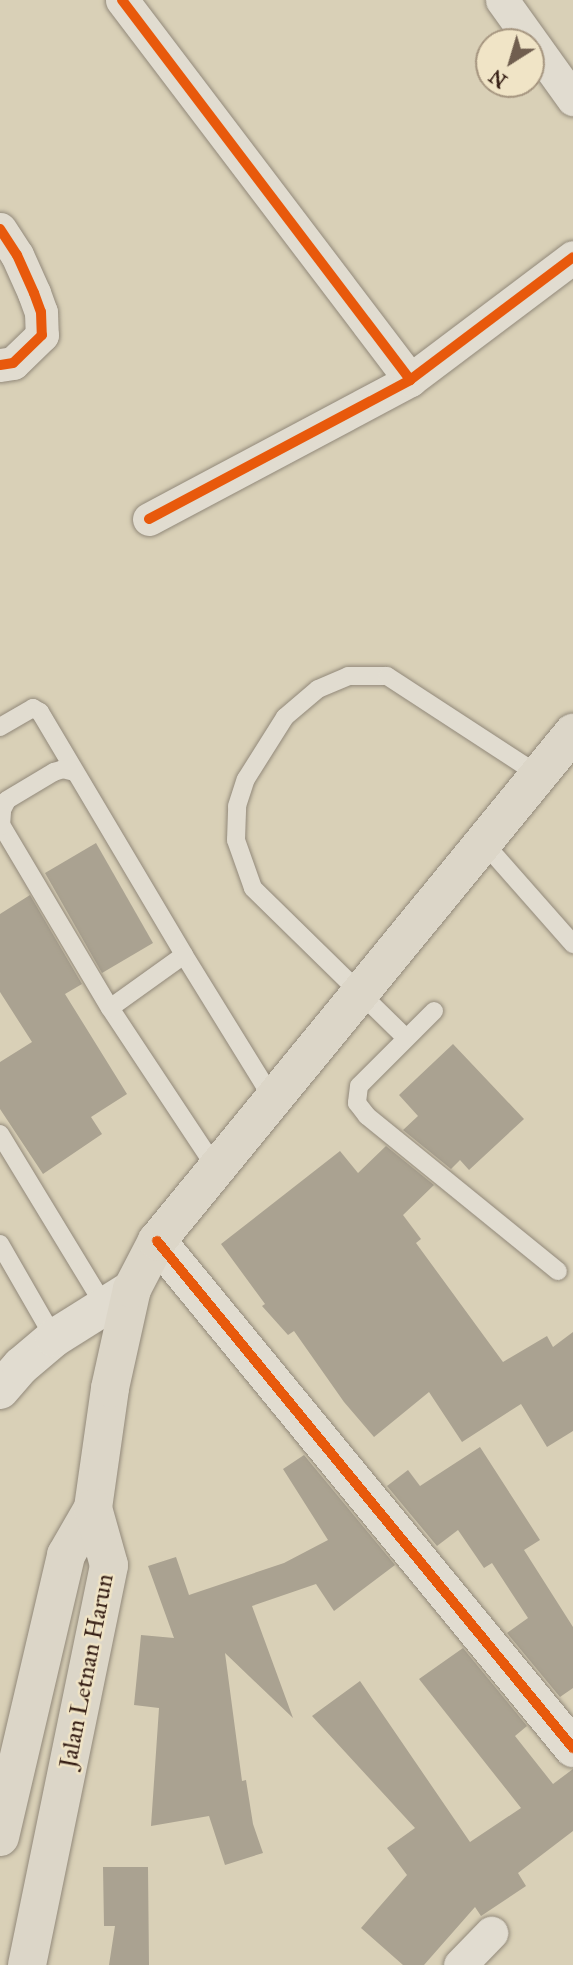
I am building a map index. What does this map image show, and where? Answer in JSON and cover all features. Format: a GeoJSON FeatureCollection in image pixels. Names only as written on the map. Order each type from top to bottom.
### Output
{"type":"FeatureCollection","features":[{"type":"Feature","properties":{"kind":"main road"},"geometry":{"type":"LineString","coordinates":[[93,1508],[110,1388],[118,1297],[216,1168],[573,733]]}},
{"type":"Feature","properties":{"kind":"main road","name":"Jalan Letnan Harun"},"geometry":{"type":"LineString","coordinates":[[0,1837],[65,1555],[93,1508]]}},
{"type":"Feature","properties":{"kind":"main road","name":"Jalan Letnan Harun"},"geometry":{"type":"LineString","coordinates":[[27,1965],[108,1565],[93,1508]]}},
{"type":"Feature","properties":{"kind":"street"},"geometry":{"type":"LineString","coordinates":[[122,0],[410,380]]}},
{"type":"Feature","properties":{"kind":"street"},"geometry":{"type":"LineString","coordinates":[[502,0],[573,99]]}},
{"type":"Feature","properties":{"kind":"street"},"geometry":{"type":"LineString","coordinates":[[0,229],[17,255],[41,312],[42,335],[4,356]]}},
{"type":"Feature","properties":{"kind":"street"},"geometry":{"type":"LineString","coordinates":[[149,519],[410,380],[573,257]]}},
{"type":"Feature","properties":{"kind":"street"},"geometry":{"type":"LineString","coordinates":[[158,1241],[573,1748]]}},
{"type":"Feature","properties":{"kind":"street"},"geometry":{"type":"LineString","coordinates":[[0,1390],[21,1366],[54,1338],[118,1297]]}},
{"type":"Feature","properties":{"kind":"street"},"geometry":{"type":"LineString","coordinates":[[460,1965],[491,1933]]}},
{"type":"Feature","properties":{"kind":"lane"},"geometry":{"type":"LineString","coordinates":[[405,1037],[253,888],[236,840],[237,806],[246,779],[285,717],[318,689],[348,676],[387,676],[539,775]]}},
{"type":"Feature","properties":{"kind":"lane"},"geometry":{"type":"LineString","coordinates":[[0,727],[33,708],[40,712],[273,1099]]}},
{"type":"Feature","properties":{"kind":"lane"},"geometry":{"type":"LineString","coordinates":[[74,772],[63,769],[54,772],[7,800],[2,810],[1,825],[110,1008],[216,1168]]}},
{"type":"Feature","properties":{"kind":"lane"},"geometry":{"type":"LineString","coordinates":[[484,843],[573,944]]}},
{"type":"Feature","properties":{"kind":"lane"},"geometry":{"type":"LineString","coordinates":[[110,1008],[184,955]]}},
{"type":"Feature","properties":{"kind":"lane"},"geometry":{"type":"LineString","coordinates":[[434,1011],[405,1037],[359,1086],[357,1102],[367,1116],[558,1271]]}},
{"type":"Feature","properties":{"kind":"lane"},"geometry":{"type":"LineString","coordinates":[[0,1134],[118,1297]]}},
{"type":"Feature","properties":{"kind":"lane"},"geometry":{"type":"LineString","coordinates":[[0,1244],[54,1338]]}},
{"type":"Feature","properties":{"kind":"building"},"geometry":{"type":"Polygon","coordinates":[[[96,843],[153,943],[102,973],[45,873],[96,843]]]}},
{"type":"Feature","properties":{"kind":"building"},"geometry":{"type":"Polygon","coordinates":[[[30,895],[82,984],[65,994],[127,1094],[91,1117],[102,1134],[43,1174],[0,1109],[0,1062],[32,1042],[0,992],[0,914],[30,895]]]}},
{"type":"Feature","properties":{"kind":"building"},"geometry":{"type":"Polygon","coordinates":[[[453,1044],[524,1119],[469,1170],[460,1160],[451,1169],[403,1130],[418,1116],[399,1095],[453,1044]]]}},
{"type":"Feature","properties":{"kind":"building"},"geometry":{"type":"Polygon","coordinates":[[[386,1146],[434,1185],[403,1215],[421,1239],[416,1243],[503,1362],[547,1336],[553,1347],[573,1332],[573,1431],[547,1447],[521,1404],[462,1442],[429,1392],[374,1437],[344,1402],[294,1331],[288,1335],[262,1306],[265,1304],[221,1244],[340,1151],[358,1173],[386,1146]]]}},
{"type":"Feature","properties":{"kind":"building"},"geometry":{"type":"Polygon","coordinates":[[[480,1447],[540,1540],[524,1550],[573,1627],[573,1688],[560,1697],[507,1633],[528,1618],[492,1563],[484,1568],[458,1530],[437,1546],[387,1486],[408,1470],[420,1486],[480,1447]]]}},
{"type":"Feature","properties":{"kind":"building"},"geometry":{"type":"Polygon","coordinates":[[[304,1455],[395,1565],[334,1611],[316,1584],[252,1606],[293,1718],[225,1653],[242,1781],[246,1780],[253,1824],[263,1853],[225,1865],[209,1816],[151,1826],[159,1708],[134,1705],[141,1635],[174,1638],[148,1566],[176,1557],[189,1595],[284,1563],[328,1540],[283,1469],[304,1455]]]}},
{"type":"Feature","properties":{"kind":"building"},"geometry":{"type":"Polygon","coordinates":[[[463,1648],[527,1726],[515,1736],[553,1784],[573,1769],[573,1831],[518,1873],[526,1886],[481,1916],[475,1907],[424,1965],[403,1965],[361,1928],[407,1875],[387,1848],[415,1828],[312,1716],[360,1681],[470,1842],[521,1808],[419,1679],[463,1648]]]}},
{"type":"Feature","properties":{"kind":"building"},"geometry":{"type":"Polygon","coordinates":[[[103,1867],[148,1867],[149,1965],[109,1965],[115,1926],[104,1926],[103,1867]]]}},
{"type":"Feature","properties":{"kind":"cycle path"},"geometry":{"type":"LineString","coordinates":[[122,0],[410,380]]}},
{"type":"Feature","properties":{"kind":"cycle path"},"geometry":{"type":"LineString","coordinates":[[0,229],[17,255],[34,293],[41,312],[42,335],[13,363],[0,365]]}},
{"type":"Feature","properties":{"kind":"cycle path"},"geometry":{"type":"LineString","coordinates":[[149,519],[410,380],[573,257]]}},
{"type":"Feature","properties":{"kind":"cycle path"},"geometry":{"type":"LineString","coordinates":[[157,1241],[573,1748]]}}]}
